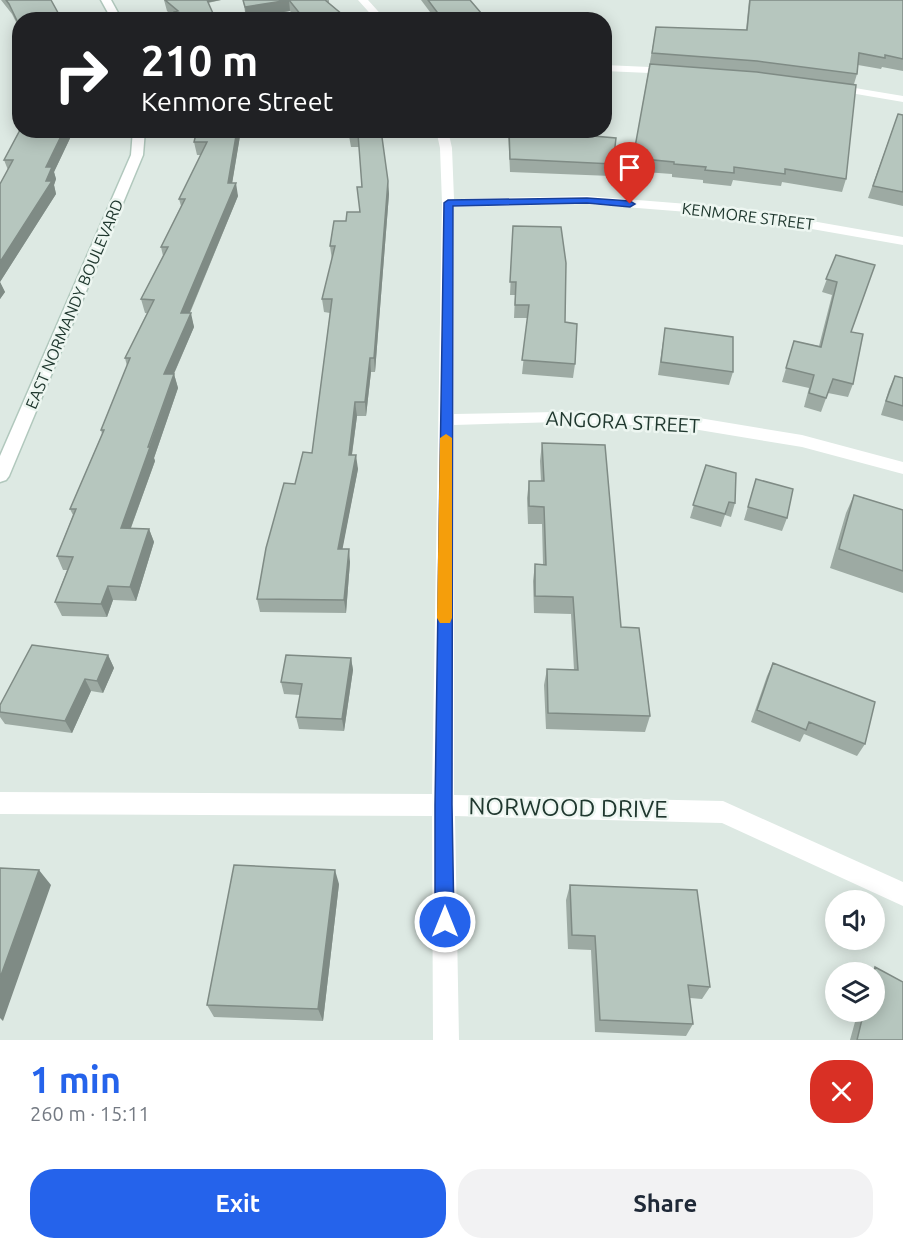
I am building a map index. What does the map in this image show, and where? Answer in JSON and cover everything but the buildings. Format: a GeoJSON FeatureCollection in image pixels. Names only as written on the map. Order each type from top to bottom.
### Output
{"type":"FeatureCollection","features":[{"type":"Feature","properties":{"kind":"street"},"geometry":{"type":"LineString","coordinates":[[363,0],[374,12]]}},
{"type":"Feature","properties":{"kind":"street"},"geometry":{"type":"LineString","coordinates":[[612,68],[684,72]]}},
{"type":"Feature","properties":{"kind":"street"},"geometry":{"type":"LineString","coordinates":[[825,86],[903,99]]}},
{"type":"Feature","properties":{"kind":"street","name":"EAST NORMANDY BOULEVARD"},"geometry":{"type":"LineString","coordinates":[[0,476],[137,155],[138,138]]}},
{"type":"Feature","properties":{"kind":"street"},"geometry":{"type":"LineString","coordinates":[[444,138],[448,203],[443,805],[446,1040]]}},
{"type":"Feature","properties":{"kind":"street","name":"KENMORE STREET"},"geometry":{"type":"LineString","coordinates":[[448,203],[587,201],[738,212],[903,241]]}},
{"type":"Feature","properties":{"kind":"street","name":"ANGORA STREET"},"geometry":{"type":"LineString","coordinates":[[446,420],[557,417],[681,421],[802,441],[903,468]]}},
{"type":"Feature","properties":{"kind":"street","name":"NORWOOD DRIVE"},"geometry":{"type":"LineString","coordinates":[[0,803],[443,805],[723,812],[903,894]]}},
{"type":"Feature","properties":{"kind":"slow traffic"},"geometry":{"type":"LineString","coordinates":[[445,618],[446,438]]}},
{"type":"Feature","properties":{"kind":"route"},"geometry":{"type":"LineString","coordinates":[[445,922],[443,805],[448,203],[587,201],[630,204]]}}]}
